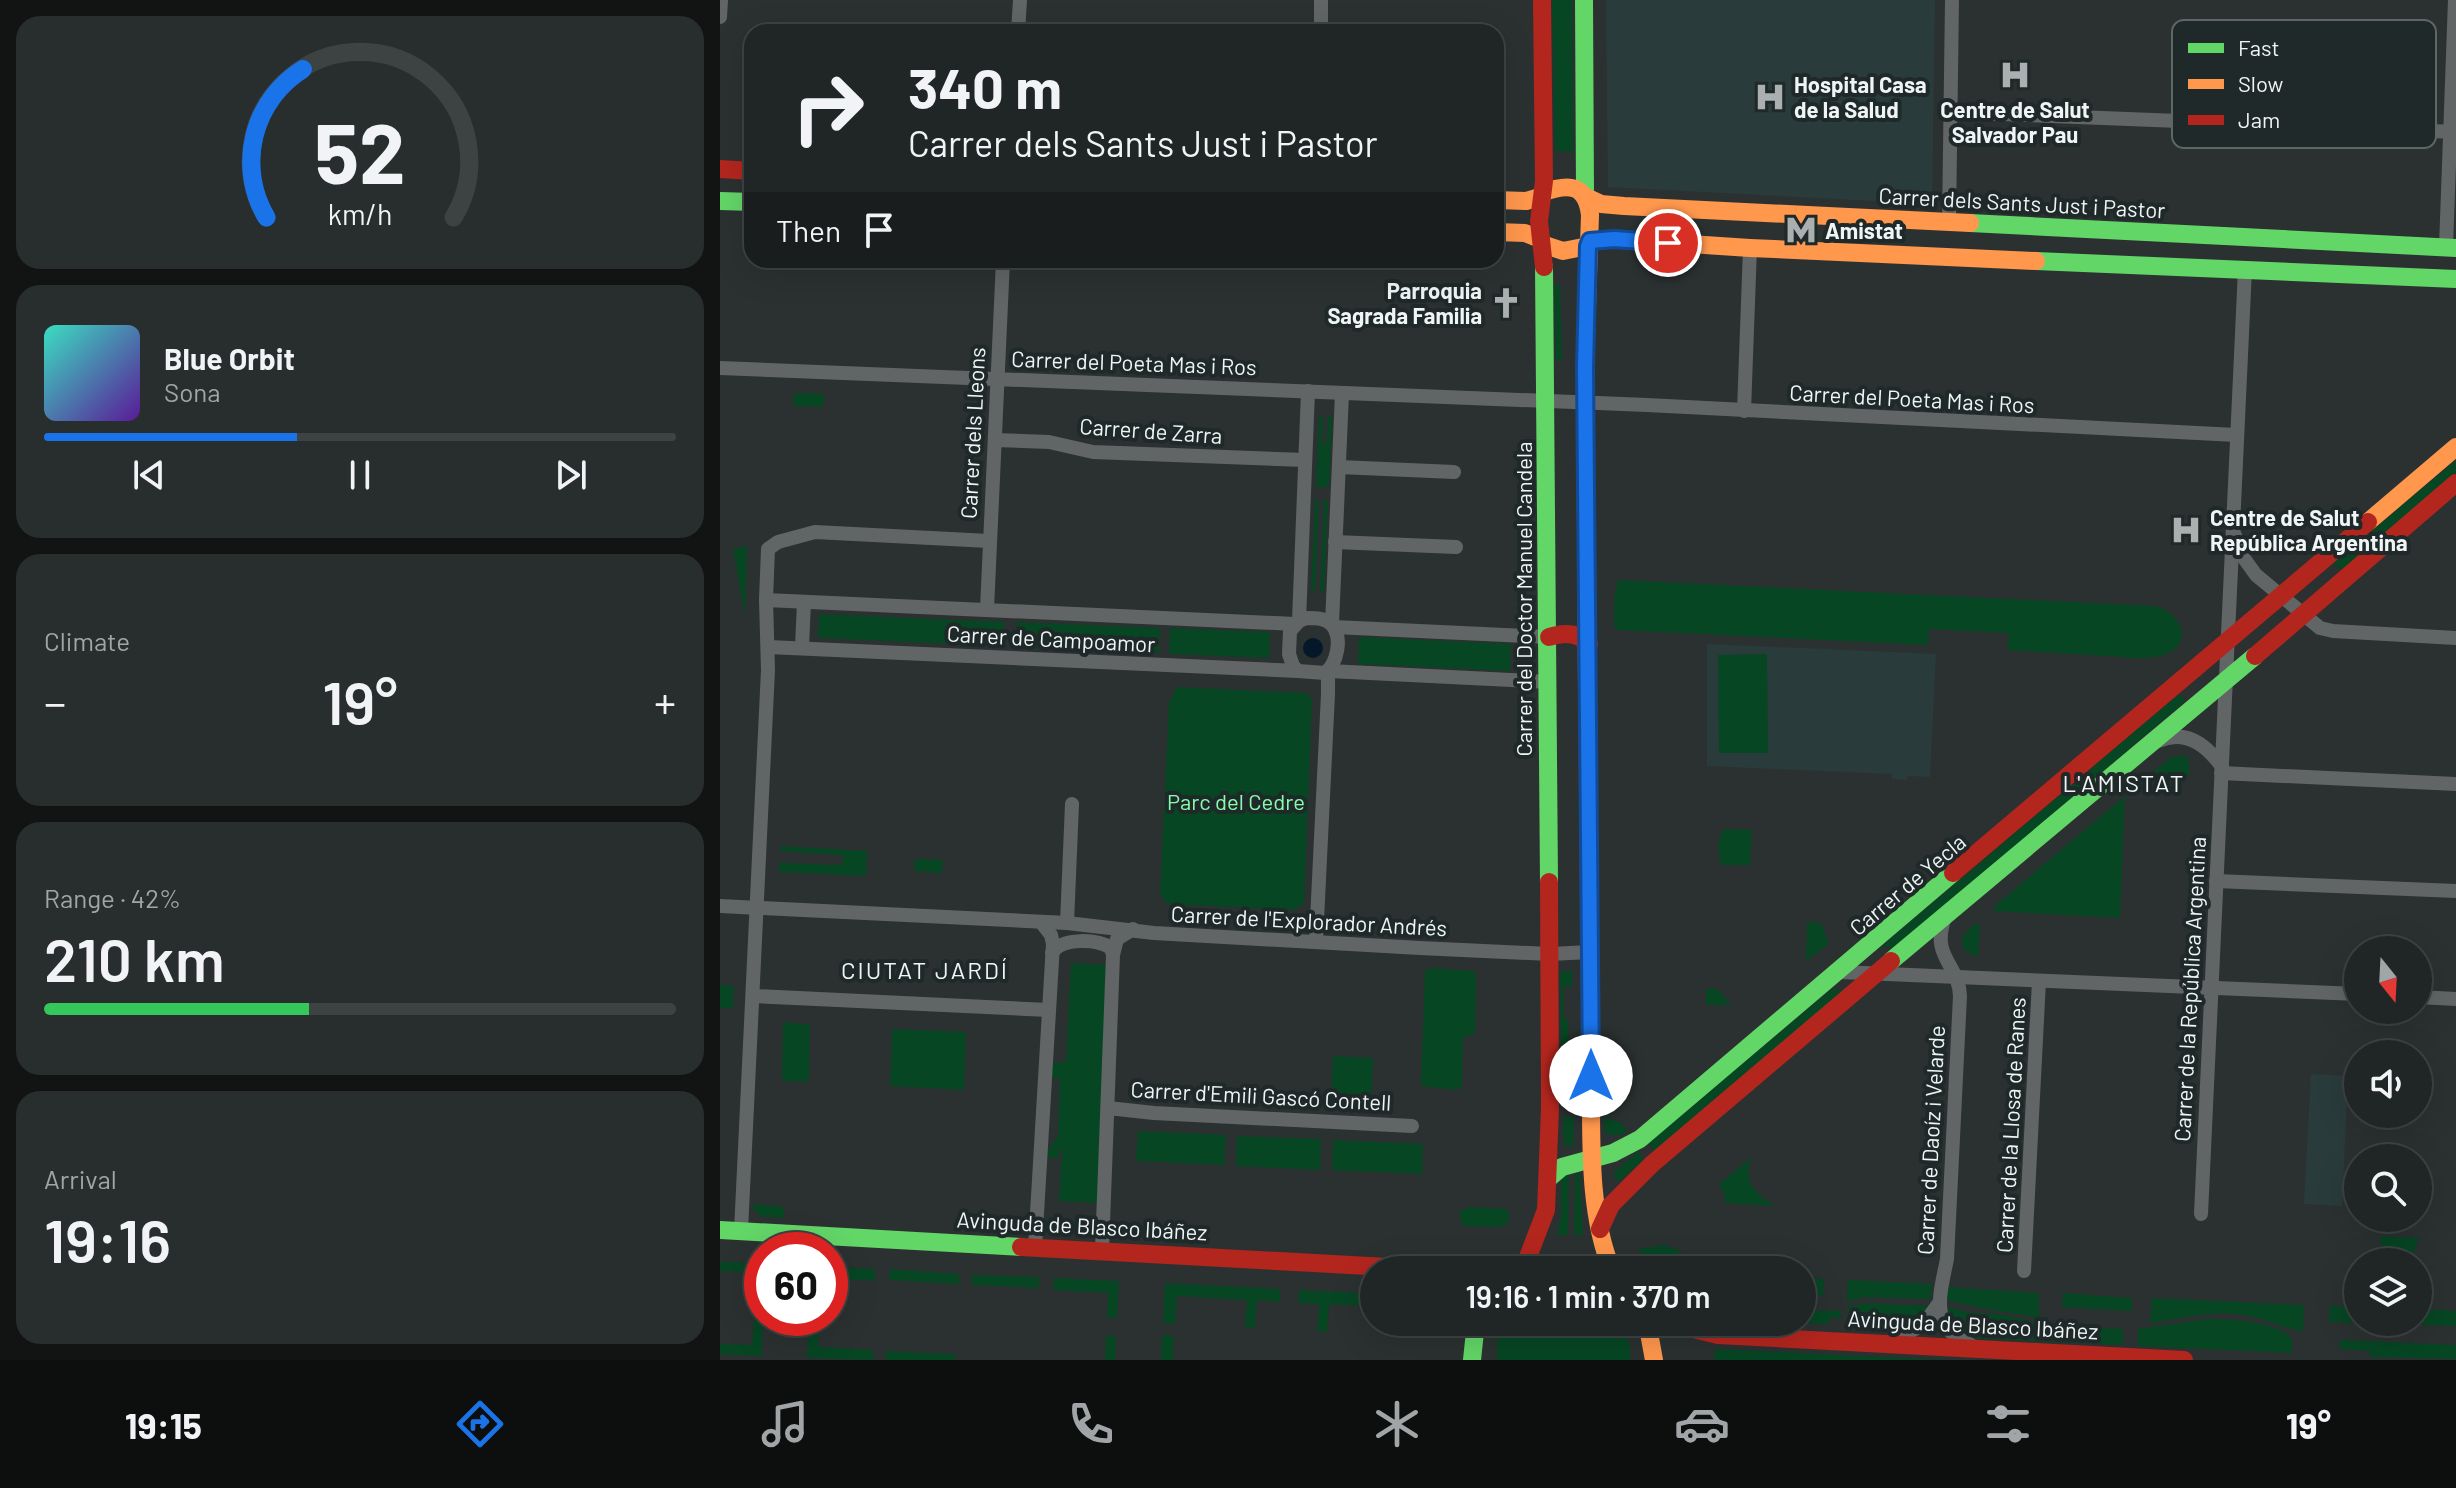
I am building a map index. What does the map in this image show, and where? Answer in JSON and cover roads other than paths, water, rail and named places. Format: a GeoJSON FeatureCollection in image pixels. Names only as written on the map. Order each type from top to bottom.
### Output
{"type":"FeatureCollection","features":[{"type":"Feature","properties":{"kind":"street"},"geometry":{"type":"LineString","coordinates":[[720,17],[721,0]]}},
{"type":"Feature","properties":{"kind":"street"},"geometry":{"type":"LineString","coordinates":[[1018,24],[1020,0]]}},
{"type":"Feature","properties":{"kind":"street"},"geometry":{"type":"LineString","coordinates":[[1321,0],[1321,24]]}},
{"type":"Feature","properties":{"kind":"street"},"geometry":{"type":"LineString","coordinates":[[1541,241],[1542,0]]}},
{"type":"Feature","properties":{"kind":"street"},"geometry":{"type":"LineString","coordinates":[[1584,0],[1589,243]]}},
{"type":"Feature","properties":{"kind":"street"},"geometry":{"type":"LineString","coordinates":[[1949,222],[1952,0]]}},
{"type":"Feature","properties":{"kind":"street"},"geometry":{"type":"LineString","coordinates":[[2451,247],[2455,0]]}},
{"type":"Feature","properties":{"kind":"street"},"geometry":{"type":"LineString","coordinates":[[1950,112],[2172,121]]}},
{"type":"Feature","properties":{"kind":"street"},"geometry":{"type":"LineString","coordinates":[[720,169],[744,170]]}},
{"type":"Feature","properties":{"kind":"street"},"geometry":{"type":"LineString","coordinates":[[1504,200],[1526,201],[1551,188],[1566,187],[1587,196]]}},
{"type":"Feature","properties":{"kind":"street","name":"Carrer dels Sants Just i Pastor"},"geometry":{"type":"LineString","coordinates":[[1587,196],[1601,204],[1624,206],[2451,247]]}},
{"type":"Feature","properties":{"kind":"street"},"geometry":{"type":"LineString","coordinates":[[720,201],[744,202]]}},
{"type":"Feature","properties":{"kind":"street"},"geometry":{"type":"LineString","coordinates":[[1504,232],[1525,233],[1563,251],[1614,239],[1750,248],[2456,279]]}},
{"type":"Feature","properties":{"kind":"street"},"geometry":{"type":"LineString","coordinates":[[2245,269],[2246,237]]}},
{"type":"Feature","properties":{"kind":"street","name":"Carrer del Doctor Manuel Candela"},"geometry":{"type":"LineString","coordinates":[[1541,241],[1549,637],[1568,685],[1590,952],[1591,1159],[1606,1256]]}},
{"type":"Feature","properties":{"kind":"street","name":"Carrer del Doctor Manuel Candela"},"geometry":{"type":"LineString","coordinates":[[1529,1256],[1544,1218],[1548,1179],[1550,954],[1568,685],[1589,644],[1586,404],[1589,243]]}},
{"type":"Feature","properties":{"kind":"street"},"geometry":{"type":"LineString","coordinates":[[1744,411],[1750,248]]}},
{"type":"Feature","properties":{"kind":"street","name":"Carrer dels Lleons"},"geometry":{"type":"LineString","coordinates":[[987,609],[1003,268]]}},
{"type":"Feature","properties":{"kind":"street","name":"Carrer de la República Argentina"},"geometry":{"type":"LineString","coordinates":[[2201,1214],[2245,269]]}},
{"type":"Feature","properties":{"kind":"street","name":"Carrer del Poeta Mas i Ros"},"geometry":{"type":"LineString","coordinates":[[720,368],[1545,401],[2236,435]]}},
{"type":"Feature","properties":{"kind":"street"},"geometry":{"type":"LineString","coordinates":[[1308,391],[1297,622],[1290,631],[1289,654],[1293,666],[1298,671],[1568,685]]}},
{"type":"Feature","properties":{"kind":"street"},"geometry":{"type":"LineString","coordinates":[[1316,941],[1327,672],[1336,658],[1333,626],[1342,393]]}},
{"type":"Feature","properties":{"kind":"street","name":"Carrer de Zarra"},"geometry":{"type":"LineString","coordinates":[[995,440],[1049,442],[1093,452],[1305,460]]}},
{"type":"Feature","properties":{"kind":"street","name":"Carrer de Yecla"},"geometry":{"type":"LineString","coordinates":[[1548,1179],[1562,1167],[1613,1153],[1640,1139],[2456,447]]}},
{"type":"Feature","properties":{"kind":"street"},"geometry":{"type":"LineString","coordinates":[[1339,467],[1454,472]]}},
{"type":"Feature","properties":{"kind":"street"},"geometry":{"type":"LineString","coordinates":[[1600,1229],[1611,1205],[1632,1182],[2143,748],[2225,684],[2344,577],[2456,483]]}},
{"type":"Feature","properties":{"kind":"street","name":"Carrer de la República Argentina"},"geometry":{"type":"LineString","coordinates":[[2232,518],[2234,535],[2243,557],[2256,575],[2282,597]]}},
{"type":"Feature","properties":{"kind":"street"},"geometry":{"type":"LineString","coordinates":[[741,1231],[758,908],[768,647],[768,549],[771,545],[808,533],[989,541]]}},
{"type":"Feature","properties":{"kind":"street"},"geometry":{"type":"LineString","coordinates":[[1335,542],[1456,547]]}},
{"type":"Feature","properties":{"kind":"street"},"geometry":{"type":"LineString","coordinates":[[2282,597],[2320,628],[2456,638]]}},
{"type":"Feature","properties":{"kind":"street","name":"Carrer de Campoamor"},"geometry":{"type":"LineString","coordinates":[[766,600],[1297,622]]}},
{"type":"Feature","properties":{"kind":"street"},"geometry":{"type":"LineString","coordinates":[[802,647],[804,602]]}},
{"type":"Feature","properties":{"kind":"street"},"geometry":{"type":"LineString","coordinates":[[1297,622],[1317,618],[1333,626],[1549,637],[1577,634],[1589,644]]}},
{"type":"Feature","properties":{"kind":"street","name":"Carrer de Campoamor"},"geometry":{"type":"LineString","coordinates":[[768,647],[1298,671]]}},
{"type":"Feature","properties":{"kind":"street"},"geometry":{"type":"LineString","coordinates":[[2143,748],[2172,735],[2204,747],[2222,770],[2456,784]]}},
{"type":"Feature","properties":{"kind":"street"},"geometry":{"type":"LineString","coordinates":[[1067,923],[1072,804]]}},
{"type":"Feature","properties":{"kind":"street"},"geometry":{"type":"LineString","coordinates":[[2216,881],[2456,891]]}},
{"type":"Feature","properties":{"kind":"street","name":"Carrer de l'Explorador Andrés"},"geometry":{"type":"LineString","coordinates":[[720,906],[1067,923],[1154,933],[1550,954]]}},
{"type":"Feature","properties":{"kind":"street"},"geometry":{"type":"LineString","coordinates":[[1945,917],[1940,938],[1943,958],[1958,978]]}},
{"type":"Feature","properties":{"kind":"street"},"geometry":{"type":"LineString","coordinates":[[1035,1247],[1052,953],[1051,935],[1041,922]]}},
{"type":"Feature","properties":{"kind":"street"},"geometry":{"type":"LineString","coordinates":[[1102,1250],[1113,955],[1117,939],[1133,929]]}},
{"type":"Feature","properties":{"kind":"street"},"geometry":{"type":"LineString","coordinates":[[1052,953],[1056,947],[1067,942],[1100,943],[1111,948],[1113,955]]}},
{"type":"Feature","properties":{"kind":"street"},"geometry":{"type":"LineString","coordinates":[[1550,954],[1590,952]]}},
{"type":"Feature","properties":{"kind":"street"},"geometry":{"type":"LineString","coordinates":[[1840,972],[2344,994]]}},
{"type":"Feature","properties":{"kind":"street","name":"Carrer de Daoíz i Velarde"},"geometry":{"type":"LineString","coordinates":[[1939,1303],[1940,1284],[1945,1270],[1960,996],[1958,978]]}},
{"type":"Feature","properties":{"kind":"street","name":"Carrer de la Llosa de Ranes"},"geometry":{"type":"LineString","coordinates":[[2024,1271],[2039,981]]}},
{"type":"Feature","properties":{"kind":"street"},"geometry":{"type":"LineString","coordinates":[[754,996],[1049,1010]]}},
{"type":"Feature","properties":{"kind":"street"},"geometry":{"type":"LineString","coordinates":[[2432,998],[2456,999]]}},
{"type":"Feature","properties":{"kind":"street","name":"Carrer d'Emili Gascó Contell"},"geometry":{"type":"LineString","coordinates":[[1108,1108],[1412,1126]]}},
{"type":"Feature","properties":{"kind":"street","name":"Avinguda de Blasco Ibáñez"},"geometry":{"type":"LineString","coordinates":[[720,1230],[1360,1265]]}},
{"type":"Feature","properties":{"kind":"street"},"geometry":{"type":"LineString","coordinates":[[1887,1343],[1923,1325],[1939,1303]]}},
{"type":"Feature","properties":{"kind":"street"},"geometry":{"type":"LineString","coordinates":[[1939,1303],[1944,1324],[1951,1333],[1960,1341],[1983,1350]]}},
{"type":"Feature","properties":{"kind":"street"},"geometry":{"type":"LineString","coordinates":[[1472,1360],[1473,1336]]}},
{"type":"Feature","properties":{"kind":"street"},"geometry":{"type":"LineString","coordinates":[[1650,1336],[1654,1360]]}},
{"type":"Feature","properties":{"kind":"street","name":"Avinguda de Blasco Ibáñez"},"geometry":{"type":"LineString","coordinates":[[1739,1336],[2184,1360]]}},
{"type":"Feature","properties":{"kind":"water"},"geometry":{"type":"Polygon","coordinates":[[[1313,638],[1320,641],[1323,648],[1320,655],[1313,658],[1306,655],[1303,648],[1306,641],[1313,638]]]}},
{"type":"Feature","properties":{"kind":"place","name":"Centre de Salut Salvador Pau"},"geometry":{"type":"Point","coordinates":[2015,75]}},
{"type":"Feature","properties":{"kind":"place","name":"Hospital Casa de la Salud"},"geometry":{"type":"Point","coordinates":[1770,97]}},
{"type":"Feature","properties":{"kind":"place","name":"Amistat"},"geometry":{"type":"Point","coordinates":[1801,230]}},
{"type":"Feature","properties":{"kind":"place","name":"Parroquia Sagrada Familia"},"geometry":{"type":"Point","coordinates":[1506,303]}},
{"type":"Feature","properties":{"kind":"place","name":"Centre de Salut República Argentina"},"geometry":{"type":"Point","coordinates":[2186,530]}},
{"type":"Feature","properties":{"kind":"district","name":"L'AMISTAT"},"geometry":{"type":"Point","coordinates":[2124,782]}},
{"type":"Feature","properties":{"kind":"district","name":"CIUTAT JARDÍ"},"geometry":{"type":"Point","coordinates":[925,969]}},
{"type":"Feature","properties":{"kind":"park label","name":"Parc del Cedre"},"geometry":{"type":"Point","coordinates":[1236,801]}}]}
